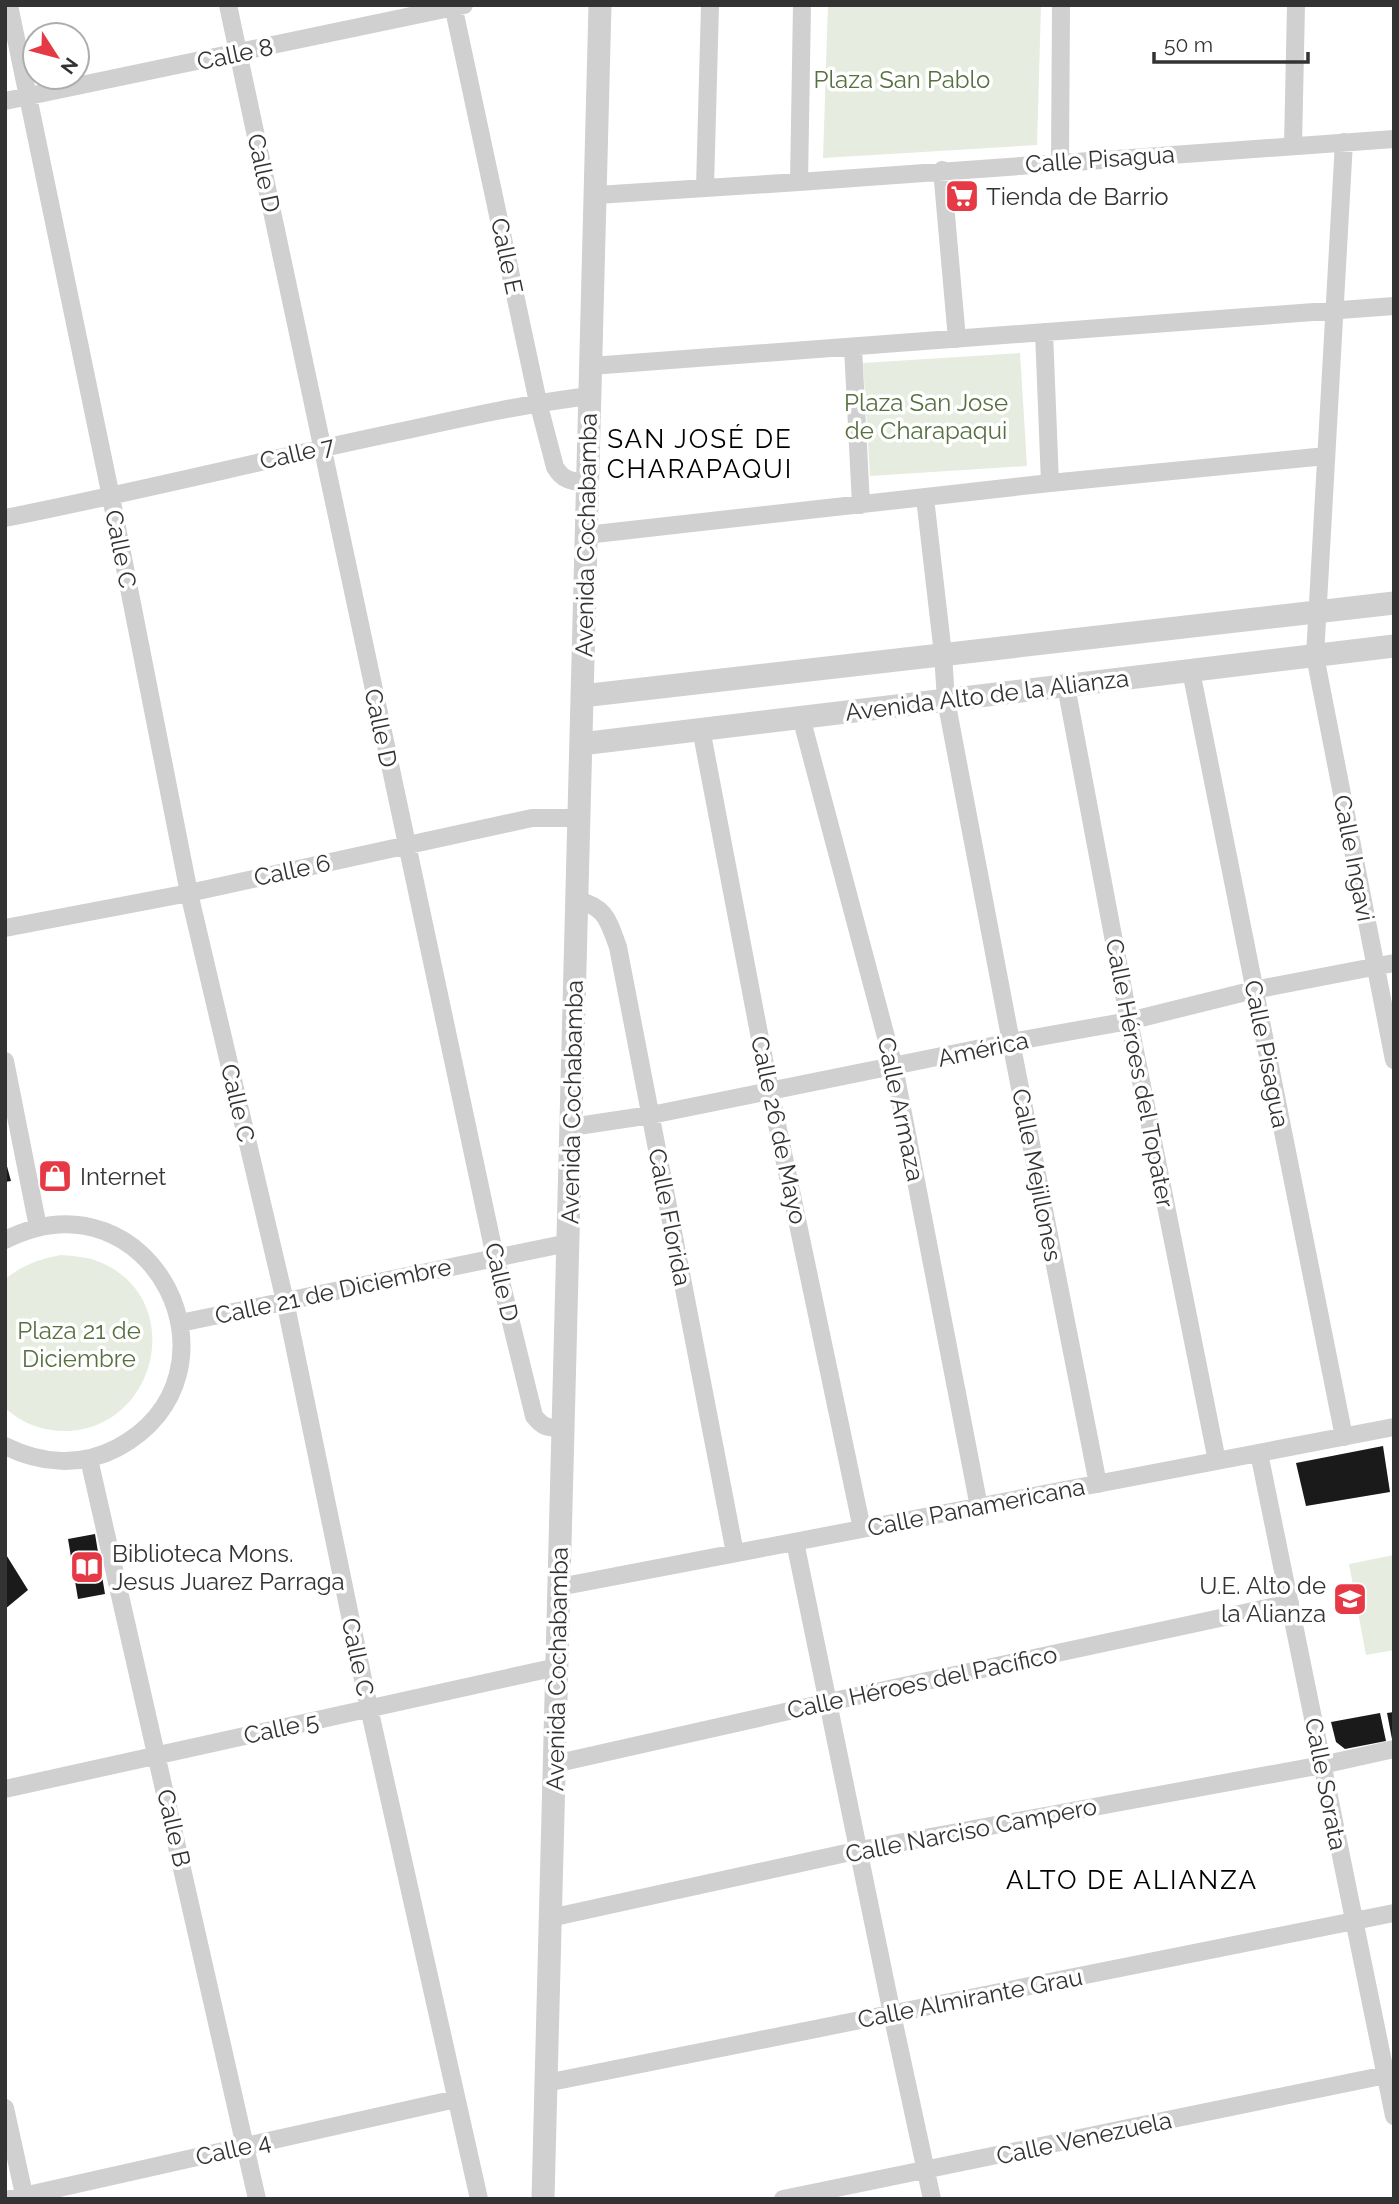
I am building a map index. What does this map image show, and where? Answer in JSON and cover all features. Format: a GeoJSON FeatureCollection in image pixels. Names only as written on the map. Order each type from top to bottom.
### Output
{"type":"FeatureCollection","features":[{"type":"Feature","properties":{"kind":"street","name":"Calle C"},"geometry":{"type":"LineString","coordinates":[[9,5],[30,96],[189,892],[285,1301],[369,1709],[479,2199]]}},
{"type":"Feature","properties":{"kind":"street","name":"Calle D"},"geometry":{"type":"LineString","coordinates":[[228,5],[495,1257],[534,1416],[540,1425],[547,1428],[563,1428]]}},
{"type":"Feature","properties":{"kind":"street","name":"Avenida Cochabamba"},"geometry":{"type":"LineString","coordinates":[[543,2199],[600,5]]}},
{"type":"Feature","properties":{"kind":"street"},"geometry":{"type":"LineString","coordinates":[[705,187],[710,5]]}},
{"type":"Feature","properties":{"kind":"street"},"geometry":{"type":"LineString","coordinates":[[799,182],[802,5]]}},
{"type":"Feature","properties":{"kind":"street"},"geometry":{"type":"LineString","coordinates":[[1060,162],[1061,5]]}},
{"type":"Feature","properties":{"kind":"street"},"geometry":{"type":"LineString","coordinates":[[1293,146],[1296,5]]}},
{"type":"Feature","properties":{"kind":"street","name":"Calle 8"},"geometry":{"type":"LineString","coordinates":[[5,102],[457,6]]}},
{"type":"Feature","properties":{"kind":"street","name":"Calle E"},"geometry":{"type":"LineString","coordinates":[[457,6],[538,402],[555,467],[560,476],[568,481],[587,483]]}},
{"type":"Feature","properties":{"kind":"street","name":"Calle Pisagua"},"geometry":{"type":"LineString","coordinates":[[597,195],[1394,139]]}},
{"type":"Feature","properties":{"kind":"street","name":"Calle Ingavi"},"geometry":{"type":"LineString","coordinates":[[1344,142],[1315,656],[1394,1060]]}},
{"type":"Feature","properties":{"kind":"street"},"geometry":{"type":"LineString","coordinates":[[942,170],[957,339]]}},
{"type":"Feature","properties":{"kind":"street"},"geometry":{"type":"LineString","coordinates":[[590,366],[1394,306]]}},
{"type":"Feature","properties":{"kind":"street"},"geometry":{"type":"LineString","coordinates":[[1044,332],[1050,483]]}},
{"type":"Feature","properties":{"kind":"street"},"geometry":{"type":"LineString","coordinates":[[853,346],[861,505]]}},
{"type":"Feature","properties":{"kind":"street","name":"Calle 7"},"geometry":{"type":"LineString","coordinates":[[5,518],[111,497],[321,447],[538,402],[590,396]]}},
{"type":"Feature","properties":{"kind":"street"},"geometry":{"type":"LineString","coordinates":[[586,535],[1050,483],[1326,456]]}},
{"type":"Feature","properties":{"kind":"street","name":"Calle Mejillones"},"geometry":{"type":"LineString","coordinates":[[925,498],[946,700],[1098,1484]]}},
{"type":"Feature","properties":{"kind":"street","name":"Avenida Alto de la Alianza"},"geometry":{"type":"LineString","coordinates":[[582,695],[1394,603]]}},
{"type":"Feature","properties":{"kind":"street","name":"Avenida Alto de la Alianza"},"geometry":{"type":"LineString","coordinates":[[581,744],[1394,646]]}},
{"type":"Feature","properties":{"kind":"street","name":"Calle Pisagua"},"geometry":{"type":"LineString","coordinates":[[1191,671],[1344,1437]]}},
{"type":"Feature","properties":{"kind":"street","name":"Calle Héroes del Topater"},"geometry":{"type":"LineString","coordinates":[[1066,686],[1129,1021],[1217,1461]]}},
{"type":"Feature","properties":{"kind":"street","name":"Calle Armaza"},"geometry":{"type":"LineString","coordinates":[[801,717],[894,1067],[979,1507]]}},
{"type":"Feature","properties":{"kind":"street","name":"Calle 26 de Mayo"},"geometry":{"type":"LineString","coordinates":[[701,729],[770,1091],[862,1529]]}},
{"type":"Feature","properties":{"kind":"street","name":"Calle 6"},"geometry":{"type":"LineString","coordinates":[[5,928],[189,892],[532,818],[579,818]]}},
{"type":"Feature","properties":{"kind":"street","name":"Calle Florida"},"geometry":{"type":"LineString","coordinates":[[577,900],[602,910],[618,947],[735,1553]]}},
{"type":"Feature","properties":{"kind":"street","name":"América"},"geometry":{"type":"LineString","coordinates":[[571,1127],[651,1115],[1011,1042],[1129,1021],[1254,990],[1394,963]]}},
{"type":"Feature","properties":{"kind":"street"},"geometry":{"type":"LineString","coordinates":[[5,1061],[38,1227]]}},
{"type":"Feature","properties":{"kind":"street"},"geometry":{"type":"LineString","coordinates":[[5,1240],[38,1227],[59,1224],[101,1230],[121,1239],[138,1251],[166,1283],[175,1302],[182,1343],[178,1372],[167,1400],[156,1417],[126,1443],[89,1458],[66,1461],[43,1460],[20,1454],[5,1446]]}},
{"type":"Feature","properties":{"kind":"street","name":"Calle 21 de Diciembre"},"geometry":{"type":"LineString","coordinates":[[180,1323],[568,1243]]}},
{"type":"Feature","properties":{"kind":"street","name":"Calle Panamericana"},"geometry":{"type":"LineString","coordinates":[[559,1587],[1394,1427]]}},
{"type":"Feature","properties":{"kind":"street","name":"Calle Sorata"},"geometry":{"type":"LineString","coordinates":[[1259,1453],[1394,2116]]}},
{"type":"Feature","properties":{"kind":"street","name":"Calle B"},"geometry":{"type":"LineString","coordinates":[[89,1458],[257,2199]]}},
{"type":"Feature","properties":{"kind":"street"},"geometry":{"type":"LineString","coordinates":[[795,1542],[932,2199]]}},
{"type":"Feature","properties":{"kind":"street","name":"Calle Héroes del Pacífico"},"geometry":{"type":"LineString","coordinates":[[554,1764],[1290,1603]]}},
{"type":"Feature","properties":{"kind":"street","name":"Calle 5"},"geometry":{"type":"LineString","coordinates":[[5,1789],[557,1667]]}},
{"type":"Feature","properties":{"kind":"street","name":"Calle Narciso Campero"},"geometry":{"type":"LineString","coordinates":[[550,1918],[860,1850],[1322,1765],[1394,1749]]}},
{"type":"Feature","properties":{"kind":"street","name":"Calle Almirante Grau"},"geometry":{"type":"LineString","coordinates":[[546,2083],[1394,1913]]}},
{"type":"Feature","properties":{"kind":"street","name":"Calle Venezuela"},"geometry":{"type":"LineString","coordinates":[[783,2199],[1385,2075]]}},
{"type":"Feature","properties":{"kind":"street","name":"Calle 4"},"geometry":{"type":"LineString","coordinates":[[20,2198],[456,2099]]}},
{"type":"Feature","properties":{"kind":"street"},"geometry":{"type":"LineString","coordinates":[[5,2108],[20,2198]]}},
{"type":"Feature","properties":{"kind":"green space","name":"Plaza San Pablo"},"geometry":{"type":"Polygon","coordinates":[[[828,5],[1041,5],[1037,145],[823,158],[828,5]]]}},
{"type":"Feature","properties":{"kind":"green space","name":"Plaza San Jose de Charapaqui"},"geometry":{"type":"Polygon","coordinates":[[[1020,353],[1027,466],[870,476],[863,363],[1020,353]]]}},
{"type":"Feature","properties":{"kind":"green space","name":"Plaza 21 de Diciembre"},"geometry":{"type":"Polygon","coordinates":[[[61,1255],[97,1261],[128,1281],[145,1304],[152,1331],[150,1359],[141,1385],[124,1408],[99,1424],[69,1431],[34,1426],[5,1408],[5,1279],[32,1263],[61,1255]]]}},
{"type":"Feature","properties":{"kind":"green space"},"geometry":{"type":"Polygon","coordinates":[[[1394,1555],[1394,1650],[1366,1655],[1349,1564],[1394,1555]]]}},
{"type":"Feature","properties":{"kind":"building"},"geometry":{"type":"Polygon","coordinates":[[[5,1159],[11,1181],[5,1182],[5,1159]]]}},
{"type":"Feature","properties":{"kind":"building"},"geometry":{"type":"Polygon","coordinates":[[[1383,1446],[1390,1492],[1306,1506],[1296,1463],[1383,1446]]]}},
{"type":"Feature","properties":{"kind":"building","name":"Biblioteca Mons. Jesus Juarez Parraga"},"geometry":{"type":"Polygon","coordinates":[[[95,1534],[105,1594],[78,1599],[68,1539],[95,1534]]]}},
{"type":"Feature","properties":{"kind":"building"},"geometry":{"type":"Polygon","coordinates":[[[5,1553],[28,1590],[5,1609],[5,1553]]]}},
{"type":"Feature","properties":{"kind":"building"},"geometry":{"type":"Polygon","coordinates":[[[1394,1712],[1394,1739],[1392,1739],[1387,1713],[1394,1712]]]}},
{"type":"Feature","properties":{"kind":"building"},"geometry":{"type":"Polygon","coordinates":[[[1380,1713],[1386,1741],[1345,1749],[1336,1742],[1331,1722],[1380,1713]]]}},
{"type":"Feature","properties":{"kind":"place","name":"Tienda de Barrio"},"geometry":{"type":"Point","coordinates":[962,196]}},
{"type":"Feature","properties":{"kind":"place","name":"Internet"},"geometry":{"type":"Point","coordinates":[55,1176]}},
{"type":"Feature","properties":{"kind":"place","name":"Biblioteca Mons. Jesus Juarez Parraga"},"geometry":{"type":"Point","coordinates":[87,1567]}},
{"type":"Feature","properties":{"kind":"place","name":"U.E. Alto de la Alianza"},"geometry":{"type":"Point","coordinates":[1350,1599]}},
{"type":"Feature","properties":{"kind":"district","name":"SAN JOSÉ DE CHARAPAQUI"},"geometry":{"type":"Point","coordinates":[700,454]}},
{"type":"Feature","properties":{"kind":"district","name":"ALTO DE ALIANZA"},"geometry":{"type":"Point","coordinates":[1132,1880]}}]}
